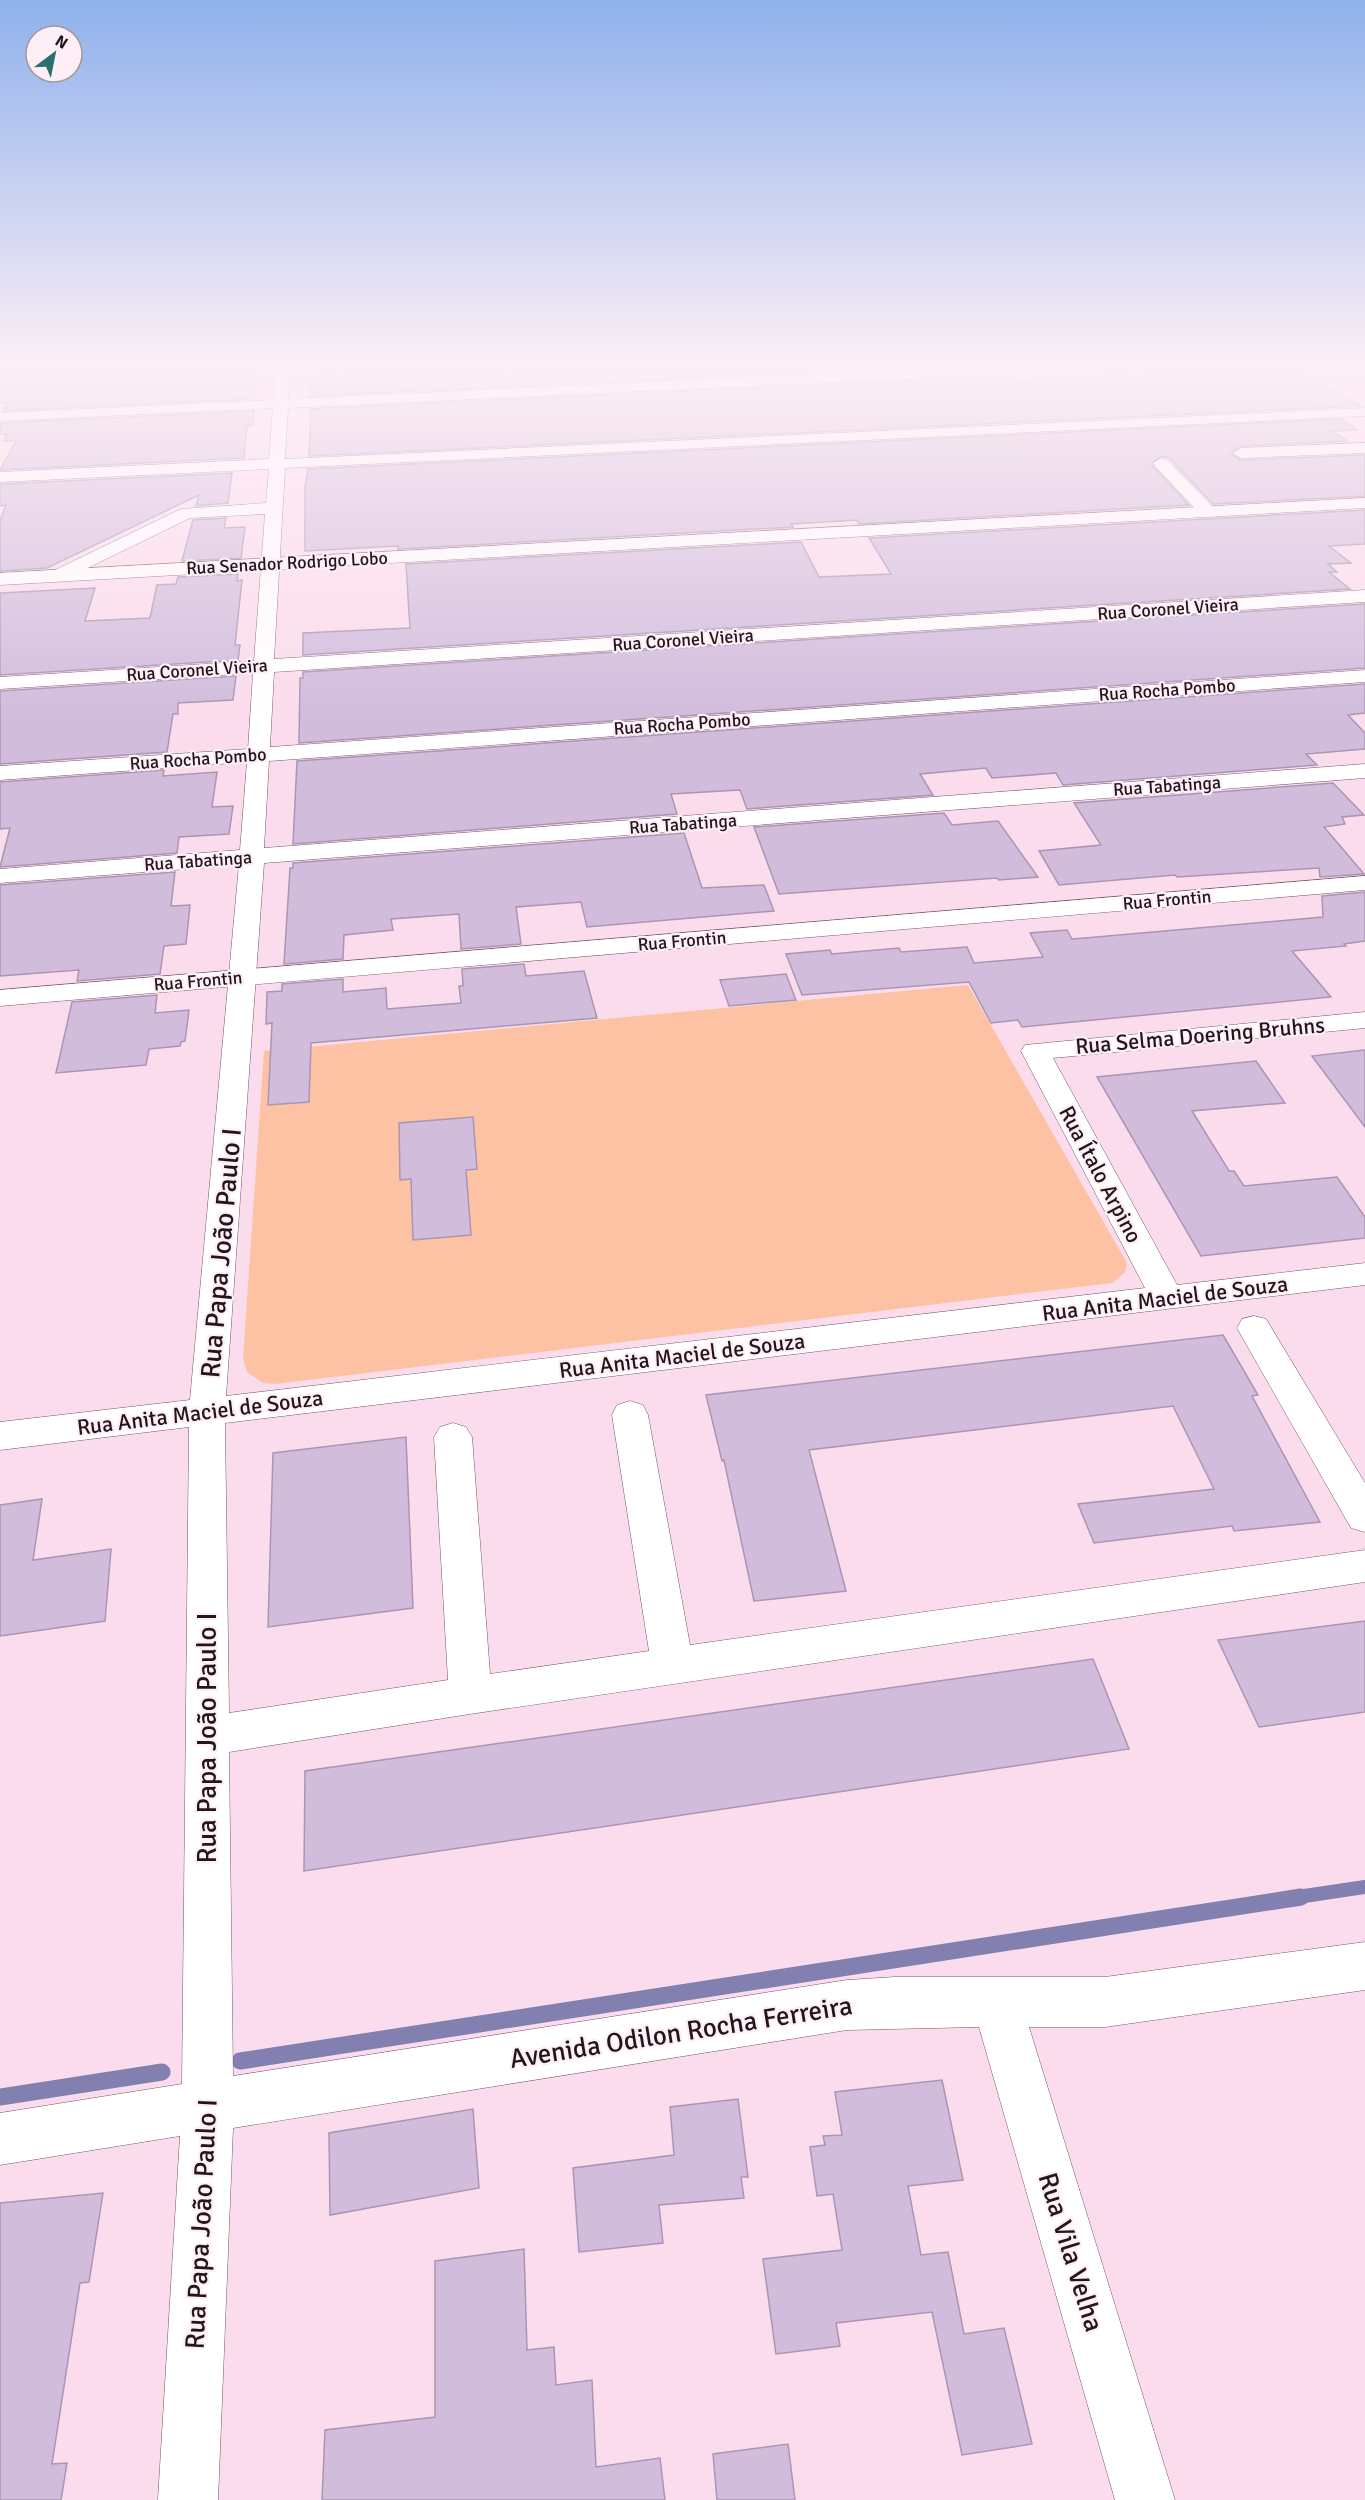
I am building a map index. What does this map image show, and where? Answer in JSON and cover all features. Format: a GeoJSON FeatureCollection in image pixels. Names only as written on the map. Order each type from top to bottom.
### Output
{"type":"FeatureCollection","features":[{"type":"Feature","properties":{"kind":"street","name":"Rua Papa João Paulo I"},"geometry":{"type":"LineString","coordinates":[[189,2500],[208,2106],[207,1411],[244,978],[275,487]]}},
{"type":"Feature","properties":{"kind":"street"},"geometry":{"type":"LineString","coordinates":[[1183,487],[1208,512]]}},
{"type":"Feature","properties":{"kind":"street","name":"Rua Senador Rodrigo Lobo"},"geometry":{"type":"LineString","coordinates":[[0,579],[1365,503]]}},
{"type":"Feature","properties":{"kind":"street"},"geometry":{"type":"LineString","coordinates":[[57,576],[187,513],[274,508]]}},
{"type":"Feature","properties":{"kind":"street","name":"Rua Coronel Vieira"},"geometry":{"type":"LineString","coordinates":[[0,682],[1365,596]]}},
{"type":"Feature","properties":{"kind":"street","name":"Rua Rocha Pombo"},"geometry":{"type":"LineString","coordinates":[[0,773],[1365,676]]}},
{"type":"Feature","properties":{"kind":"street","name":"Rua Tabatinga"},"geometry":{"type":"LineString","coordinates":[[0,876],[1365,771]]}},
{"type":"Feature","properties":{"kind":"street","name":"Rua Frontin"},"geometry":{"type":"LineString","coordinates":[[0,998],[1365,883]]}},
{"type":"Feature","properties":{"kind":"street","name":"Rua Selma Doering Bruhns"},"geometry":{"type":"LineString","coordinates":[[1035,1051],[1365,1020]]}},
{"type":"Feature","properties":{"kind":"street","name":"Rua Ítalo Arpino"},"geometry":{"type":"LineString","coordinates":[[1035,1051],[1167,1297]]}},
{"type":"Feature","properties":{"kind":"street","name":"Rua Anita Maciel de Souza"},"geometry":{"type":"LineString","coordinates":[[0,1436],[1365,1274]]}},
{"type":"Feature","properties":{"kind":"street"},"geometry":{"type":"LineString","coordinates":[[1254,1328],[1365,1517]]}},
{"type":"Feature","properties":{"kind":"street"},"geometry":{"type":"LineString","coordinates":[[630,1415],[673,1667]]}},
{"type":"Feature","properties":{"kind":"street"},"geometry":{"type":"LineString","coordinates":[[453,1437],[471,1695]]}},
{"type":"Feature","properties":{"kind":"street"},"geometry":{"type":"LineString","coordinates":[[207,1736],[471,1695],[1365,1566]]}},
{"type":"Feature","properties":{"kind":"street","name":"Avenida Odilon Rocha Ferreira"},"geometry":{"type":"LineString","coordinates":[[0,2139],[847,2005],[895,2002],[1105,2002],[1365,1966]]}},
{"type":"Feature","properties":{"kind":"street","name":"Rua Vila Velha"},"geometry":{"type":"LineString","coordinates":[[997,2003],[1145,2500]]}},
{"type":"Feature","properties":{"kind":"shaded area"},"geometry":{"type":"Polygon","coordinates":[[[968,985],[1127,1263],[1125,1272],[1112,1283],[275,1384],[263,1383],[247,1372],[243,1359],[264,1051],[968,985]]]}},
{"type":"Feature","properties":{"kind":"building"},"geometry":{"type":"Polygon","coordinates":[[[0,487],[230,487],[228,503],[196,506],[199,495],[47,568],[0,571],[0,520],[6,505],[0,506],[0,487]]]}},
{"type":"Feature","properties":{"kind":"building"},"geometry":{"type":"Polygon","coordinates":[[[1172,487],[1189,505],[859,524],[857,520],[791,524],[793,527],[398,549],[398,546],[305,551],[305,488],[1172,487]]]}},
{"type":"Feature","properties":{"kind":"building"},"geometry":{"type":"Polygon","coordinates":[[[1196,487],[1365,487],[1365,496],[1213,504],[1196,487]]]}},
{"type":"Feature","properties":{"kind":"building"},"geometry":{"type":"Polygon","coordinates":[[[1365,510],[1365,544],[1329,546],[1351,563],[1328,564],[1337,572],[1329,572],[1350,589],[303,655],[303,633],[410,628],[406,564],[801,542],[819,577],[891,574],[869,538],[1365,510]]]}},
{"type":"Feature","properties":{"kind":"building"},"geometry":{"type":"Polygon","coordinates":[[[226,518],[224,528],[245,527],[241,558],[182,561],[193,520],[226,518]]]}},
{"type":"Feature","properties":{"kind":"building"},"geometry":{"type":"Polygon","coordinates":[[[238,574],[237,581],[242,580],[235,645],[240,645],[238,660],[0,675],[0,593],[95,588],[85,621],[150,618],[157,585],[176,584],[178,577],[238,574]]]}},
{"type":"Feature","properties":{"kind":"building"},"geometry":{"type":"Polygon","coordinates":[[[1365,604],[1365,668],[299,743],[300,678],[303,678],[303,672],[1365,604]]]}},
{"type":"Feature","properties":{"kind":"building"},"geometry":{"type":"Polygon","coordinates":[[[236,676],[233,700],[178,703],[178,714],[173,714],[167,752],[0,764],[0,691],[236,676]]]}},
{"type":"Feature","properties":{"kind":"building"},"geometry":{"type":"Polygon","coordinates":[[[1365,684],[1365,713],[1348,715],[1365,733],[1365,749],[1306,754],[1317,765],[1063,785],[1056,773],[992,778],[986,768],[920,774],[933,795],[747,809],[740,790],[671,794],[677,814],[293,844],[297,761],[1365,684]]]}},
{"type":"Feature","properties":{"kind":"building"},"geometry":{"type":"Polygon","coordinates":[[[164,770],[163,776],[217,772],[212,807],[233,806],[229,834],[179,837],[177,853],[0,867],[10,828],[0,829],[0,782],[164,770]]]}},
{"type":"Feature","properties":{"kind":"building"},"geometry":{"type":"Polygon","coordinates":[[[1333,783],[1364,815],[1342,817],[1345,824],[1324,827],[1364,874],[1320,877],[1319,868],[1177,877],[1175,875],[1059,885],[1039,851],[1101,845],[1074,803],[1333,783]]]}},
{"type":"Feature","properties":{"kind":"building"},"geometry":{"type":"Polygon","coordinates":[[[944,813],[952,825],[998,821],[1038,877],[779,894],[754,827],[944,813]]]}},
{"type":"Feature","properties":{"kind":"building"},"geometry":{"type":"Polygon","coordinates":[[[684,833],[702,888],[764,885],[774,911],[587,927],[581,902],[516,907],[521,944],[461,949],[459,914],[391,919],[393,930],[344,935],[343,959],[284,964],[290,868],[293,868],[293,863],[684,833]]]}},
{"type":"Feature","properties":{"kind":"building"},"geometry":{"type":"Polygon","coordinates":[[[175,872],[171,906],[190,905],[186,944],[164,946],[160,974],[77,981],[79,970],[0,976],[0,885],[175,872]]]}},
{"type":"Feature","properties":{"kind":"building"},"geometry":{"type":"Polygon","coordinates":[[[1365,892],[1365,941],[1344,944],[1346,946],[1292,951],[1331,997],[1022,1027],[1018,1020],[991,1023],[969,982],[802,995],[786,954],[830,950],[832,954],[899,948],[901,952],[967,947],[974,963],[1043,957],[1030,933],[1067,930],[1072,939],[1323,917],[1322,896],[1365,892]]]}},
{"type":"Feature","properties":{"kind":"building"},"geometry":{"type":"Polygon","coordinates":[[[524,964],[526,976],[584,971],[597,1018],[311,1043],[309,1102],[268,1105],[272,1023],[266,1024],[267,992],[282,991],[282,984],[343,979],[343,992],[386,988],[387,1009],[461,1003],[459,986],[463,986],[462,969],[524,964]]]}},
{"type":"Feature","properties":{"kind":"building"},"geometry":{"type":"Polygon","coordinates":[[[786,974],[796,1000],[729,1006],[720,980],[786,974]]]}},
{"type":"Feature","properties":{"kind":"building"},"geometry":{"type":"Polygon","coordinates":[[[157,995],[155,1013],[189,1010],[185,1041],[181,1042],[180,1046],[149,1049],[146,1065],[56,1073],[72,1002],[157,995]]]}},
{"type":"Feature","properties":{"kind":"building"},"geometry":{"type":"Polygon","coordinates":[[[1365,1050],[1365,1127],[1312,1056],[1365,1050]]]}},
{"type":"Feature","properties":{"kind":"building"},"geometry":{"type":"Polygon","coordinates":[[[1256,1061],[1285,1103],[1192,1111],[1229,1171],[1234,1171],[1244,1186],[1337,1177],[1365,1217],[1365,1238],[1201,1256],[1097,1077],[1256,1061]]]}},
{"type":"Feature","properties":{"kind":"building"},"geometry":{"type":"Polygon","coordinates":[[[473,1117],[477,1169],[466,1170],[471,1235],[413,1240],[411,1179],[400,1180],[399,1123],[473,1117]]]}},
{"type":"Feature","properties":{"kind":"building"},"geometry":{"type":"Polygon","coordinates":[[[1223,1335],[1258,1395],[1252,1396],[1320,1522],[1234,1531],[1232,1526],[1094,1543],[1078,1504],[1214,1489],[1173,1406],[809,1450],[846,1591],[754,1601],[724,1460],[722,1461],[706,1395],[1223,1335]]]}},
{"type":"Feature","properties":{"kind":"building"},"geometry":{"type":"Polygon","coordinates":[[[406,1437],[413,1608],[268,1627],[273,1453],[406,1437]]]}},
{"type":"Feature","properties":{"kind":"building"},"geometry":{"type":"Polygon","coordinates":[[[42,1499],[33,1560],[111,1549],[105,1621],[0,1636],[0,1505],[42,1499]]]}},
{"type":"Feature","properties":{"kind":"building"},"geometry":{"type":"Polygon","coordinates":[[[1365,1621],[1365,1712],[1259,1727],[1218,1640],[1365,1621]]]}},
{"type":"Feature","properties":{"kind":"building"},"geometry":{"type":"Polygon","coordinates":[[[1093,1659],[1129,1749],[304,1871],[305,1771],[1093,1659]]]}},
{"type":"Feature","properties":{"kind":"building"},"geometry":{"type":"Polygon","coordinates":[[[942,2080],[963,2180],[908,2186],[921,2255],[948,2252],[964,2334],[1004,2328],[1032,2444],[962,2455],[932,2312],[836,2323],[840,2346],[776,2354],[763,2259],[842,2250],[833,2194],[817,2196],[810,2147],[825,2145],[823,2136],[842,2135],[835,2092],[942,2080]]]}},
{"type":"Feature","properties":{"kind":"building"},"geometry":{"type":"Polygon","coordinates":[[[738,2099],[748,2177],[741,2177],[744,2198],[659,2205],[663,2243],[579,2252],[573,2168],[674,2155],[670,2107],[738,2099]]]}},
{"type":"Feature","properties":{"kind":"building"},"geometry":{"type":"Polygon","coordinates":[[[473,2109],[479,2188],[330,2215],[329,2133],[473,2109]]]}},
{"type":"Feature","properties":{"kind":"building"},"geometry":{"type":"Polygon","coordinates":[[[103,2193],[89,2282],[80,2283],[52,2464],[67,2463],[61,2500],[0,2500],[0,2203],[103,2193]]]}},
{"type":"Feature","properties":{"kind":"building"},"geometry":{"type":"Polygon","coordinates":[[[524,2249],[527,2350],[554,2347],[556,2385],[592,2380],[596,2467],[660,2458],[665,2500],[322,2500],[325,2430],[435,2417],[435,2261],[524,2249]]]}},
{"type":"Feature","properties":{"kind":"building"},"geometry":{"type":"Polygon","coordinates":[[[788,2444],[795,2500],[717,2500],[713,2454],[788,2444]]]}},
{"type":"Feature","properties":{"kind":"waterway"},"geometry":{"type":"LineString","coordinates":[[1291,1898],[1365,1887]]}},
{"type":"Feature","properties":{"kind":"waterway"},"geometry":{"type":"LineString","coordinates":[[240,2061],[1301,1897]]}},
{"type":"Feature","properties":{"kind":"waterway"},"geometry":{"type":"LineString","coordinates":[[0,2097],[162,2072]]}}]}
